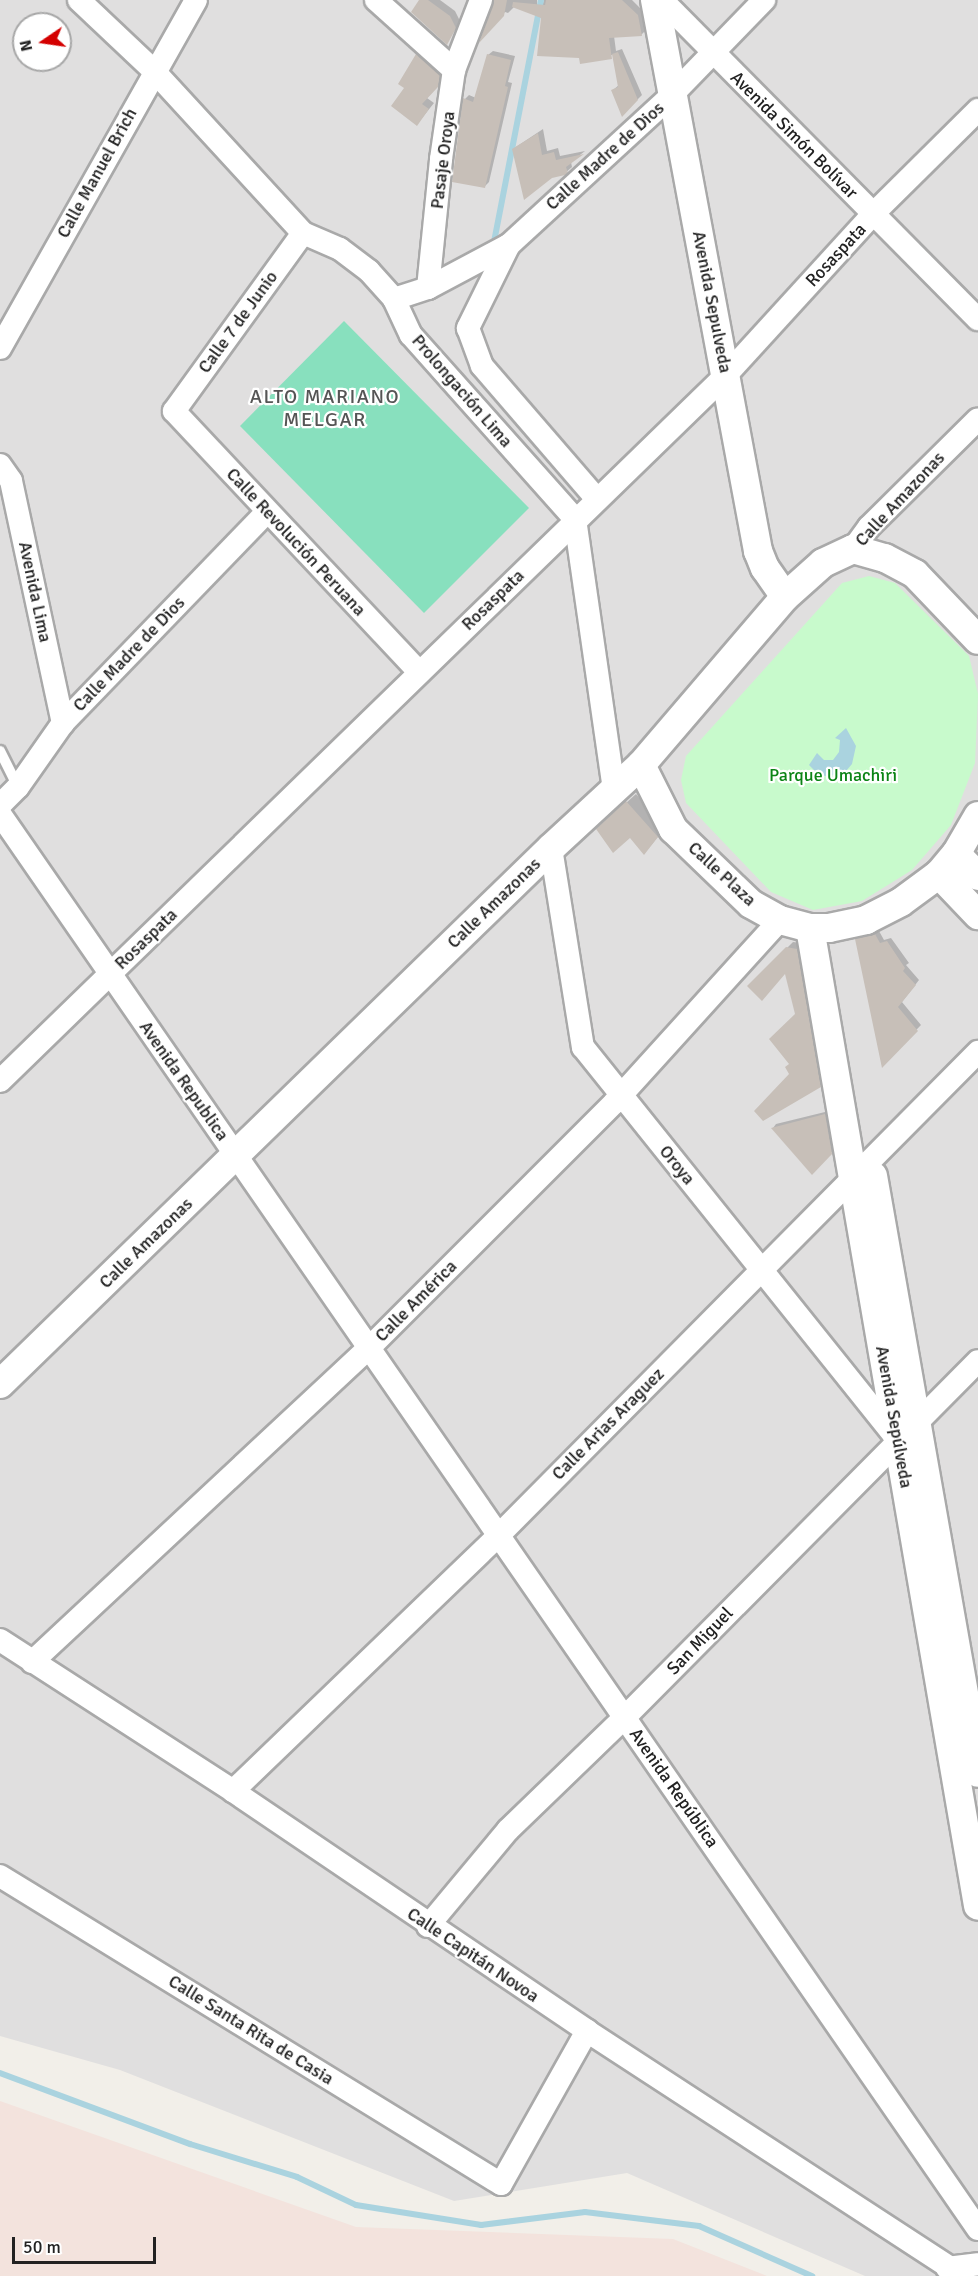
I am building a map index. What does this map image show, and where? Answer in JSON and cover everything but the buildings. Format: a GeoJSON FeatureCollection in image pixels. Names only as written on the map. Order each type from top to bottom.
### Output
{"type":"FeatureCollection","features":[{"type":"Feature","properties":{"kind":"street","name":"Prolongación Lima"},"geometry":{"type":"LineString","coordinates":[[79,0],[154,71],[303,233],[340,249],[369,271],[394,299],[411,335],[575,519]]}},
{"type":"Feature","properties":{"kind":"street","name":"Calle Manuel Brich"},"geometry":{"type":"LineString","coordinates":[[0,348],[196,0]]}},
{"type":"Feature","properties":{"kind":"street"},"geometry":{"type":"LineString","coordinates":[[376,0],[454,70]]}},
{"type":"Feature","properties":{"kind":"street","name":"Pasaje Oroya"},"geometry":{"type":"LineString","coordinates":[[428,288],[441,159],[454,70],[481,0]]}},
{"type":"Feature","properties":{"kind":"street","name":"Avenida Sepulveda"},"geometry":{"type":"LineString","coordinates":[[655,0],[671,96],[727,374],[758,551],[765,567],[785,597]]}},
{"type":"Feature","properties":{"kind":"street","name":"Avenida Simón Bolívar"},"geometry":{"type":"LineString","coordinates":[[662,0],[978,319]]}},
{"type":"Feature","properties":{"kind":"street","name":"Calle Madre de Dios"},"geometry":{"type":"LineString","coordinates":[[428,288],[509,245],[671,96],[764,0]]}},
{"type":"Feature","properties":{"kind":"street","name":"Rosaspata"},"geometry":{"type":"LineString","coordinates":[[0,1081],[575,519],[727,374],[873,214],[978,110]]}},
{"type":"Feature","properties":{"kind":"street","name":"Calle 7 de Junio"},"geometry":{"type":"LineString","coordinates":[[174,411],[303,233]]}},
{"type":"Feature","properties":{"kind":"street"},"geometry":{"type":"LineString","coordinates":[[509,245],[468,328],[482,366],[597,498]]}},
{"type":"Feature","properties":{"kind":"street"},"geometry":{"type":"LineString","coordinates":[[394,299],[428,288]]}},
{"type":"Feature","properties":{"kind":"street","name":"Calle Revolución Peruana"},"geometry":{"type":"LineString","coordinates":[[174,411],[419,672]]}},
{"type":"Feature","properties":{"kind":"street","name":"Calle Amazonas"},"geometry":{"type":"LineString","coordinates":[[0,1384],[551,848],[641,765],[785,597],[823,563],[853,549],[868,527],[978,419]]}},
{"type":"Feature","properties":{"kind":"street","name":"Avenida Lima"},"geometry":{"type":"LineString","coordinates":[[0,465],[11,481],[63,723]]}},
{"type":"Feature","properties":{"kind":"street","name":"Calle Madre de Dios"},"geometry":{"type":"LineString","coordinates":[[0,805],[18,787],[63,723],[267,512]]}},
{"type":"Feature","properties":{"kind":"street"},"geometry":{"type":"LineString","coordinates":[[575,519],[614,790]]}},
{"type":"Feature","properties":{"kind":"street"},"geometry":{"type":"LineString","coordinates":[[853,549],[885,558],[915,574],[978,640]]}},
{"type":"Feature","properties":{"kind":"street","name":"Calle Plaza"},"geometry":{"type":"LineString","coordinates":[[641,765],[673,829],[751,904],[780,920],[820,928],[866,920],[901,902],[947,864],[978,816]]}},
{"type":"Feature","properties":{"kind":"street","name":"Avenida Republica"},"geometry":{"type":"LineString","coordinates":[[0,814],[370,1347]]}},
{"type":"Feature","properties":{"kind":"street","name":"Oroya"},"geometry":{"type":"LineString","coordinates":[[551,848],[583,1047],[761,1269],[907,1431]]}},
{"type":"Feature","properties":{"kind":"street"},"geometry":{"type":"LineString","coordinates":[[947,864],[978,876]]}},
{"type":"Feature","properties":{"kind":"street"},"geometry":{"type":"LineString","coordinates":[[947,864],[978,915]]}},
{"type":"Feature","properties":{"kind":"street","name":"Calle América"},"geometry":{"type":"LineString","coordinates":[[32,1662],[370,1347],[622,1095],[780,920]]}},
{"type":"Feature","properties":{"kind":"street","name":"Avenida Sepúlveda"},"geometry":{"type":"LineString","coordinates":[[820,928],[907,1431],[978,1773]]}},
{"type":"Feature","properties":{"kind":"street","name":"Calle Arias Araguez"},"geometry":{"type":"LineString","coordinates":[[232,1791],[498,1536],[978,1052]]}},
{"type":"Feature","properties":{"kind":"street","name":"Avenida República"},"geometry":{"type":"LineString","coordinates":[[370,1347],[498,1536],[978,2229]]}},
{"type":"Feature","properties":{"kind":"street","name":"San Miguel"},"geometry":{"type":"LineString","coordinates":[[428,1926],[508,1830],[625,1718],[978,1361]]}},
{"type":"Feature","properties":{"kind":"street","name":"Calle Capitán Novoa"},"geometry":{"type":"LineString","coordinates":[[0,1640],[232,1791],[428,1926],[955,2272],[978,2264]]}},
{"type":"Feature","properties":{"kind":"street","name":"Avenida Sepúlveda"},"geometry":{"type":"LineString","coordinates":[[961,1684],[978,1906]]}},
{"type":"Feature","properties":{"kind":"street","name":"Calle Santa Rita de Casia"},"geometry":{"type":"LineString","coordinates":[[0,1876],[501,2184],[587,2031]]}},
{"type":"Feature","properties":{"kind":"lane"},"geometry":{"type":"LineString","coordinates":[[0,751],[18,787]]}},
{"type":"Feature","properties":{"kind":"shaded area"},"geometry":{"type":"Polygon","coordinates":[[[0,0],[978,0],[978,2276],[865,2276],[627,2173],[454,2201],[120,2070],[0,2036],[0,0]]]}},
{"type":"Feature","properties":{"kind":"shaded area"},"geometry":{"type":"Polygon","coordinates":[[[0,2101],[356,2227],[673,2239],[767,2276],[0,2276],[0,2101]]]}},
{"type":"Feature","properties":{"kind":"green space"},"geometry":{"type":"Polygon","coordinates":[[[344,321],[529,508],[424,613],[240,426],[344,321]]]}},
{"type":"Feature","properties":{"kind":"green space","name":"Parque Umachiri"},"geometry":{"type":"Polygon","coordinates":[[[869,576],[895,583],[969,656],[978,694],[975,763],[951,825],[912,870],[862,901],[813,910],[771,892],[686,803],[681,780],[686,756],[842,583],[869,576]]]}},
{"type":"Feature","properties":{"kind":"water"},"geometry":{"type":"Polygon","coordinates":[[[846,728],[856,746],[852,764],[846,771],[835,775],[824,776],[816,772],[809,765],[817,753],[824,760],[833,760],[839,752],[840,740],[835,738],[846,728]]]}},
{"type":"Feature","properties":{"kind":"waterway"},"geometry":{"type":"LineString","coordinates":[[493,247],[541,0]]}},
{"type":"Feature","properties":{"kind":"waterway"},"geometry":{"type":"LineString","coordinates":[[0,2073],[190,2144],[297,2177],[356,2205],[481,2225],[585,2212],[699,2226],[812,2276]]}},
{"type":"Feature","properties":{"kind":"district","name":"ALTO MARIANO MELGAR"},"geometry":{"type":"Point","coordinates":[325,408]}}]}
